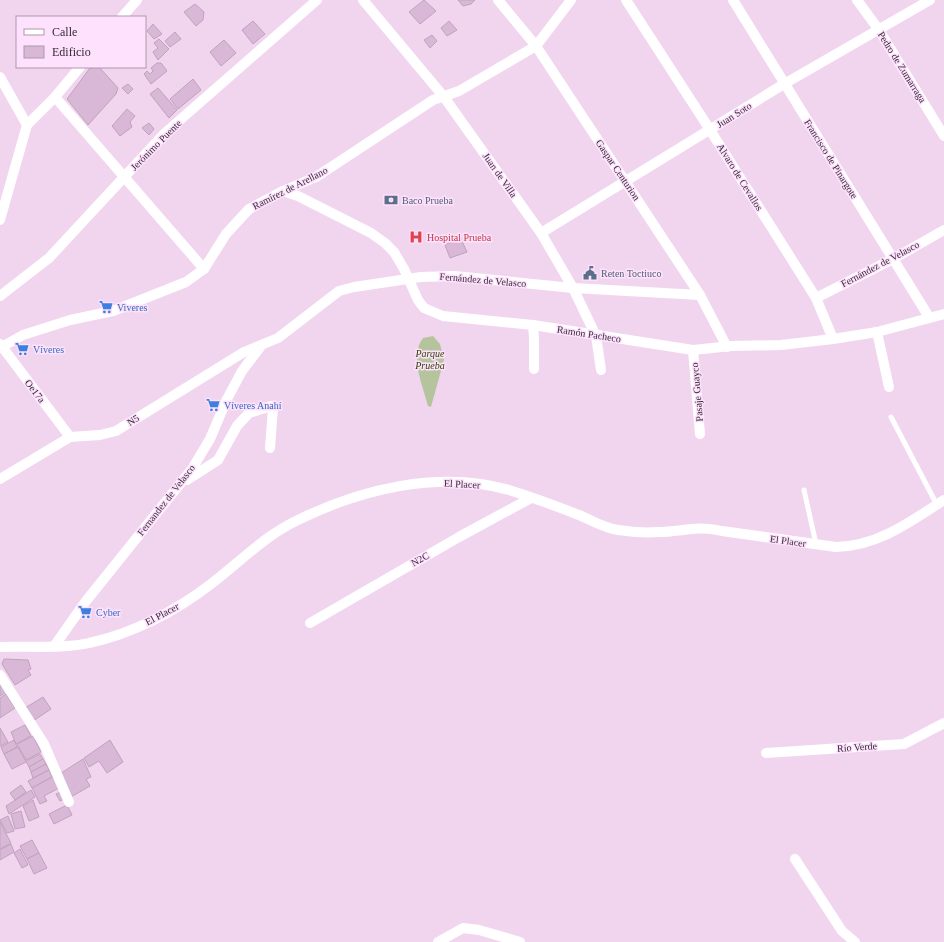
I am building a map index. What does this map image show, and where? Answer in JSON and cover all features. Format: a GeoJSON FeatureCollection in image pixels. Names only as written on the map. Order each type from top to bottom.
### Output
{"type":"FeatureCollection","features":[{"type":"Feature","properties":{"kind":"street"},"geometry":{"type":"LineString","coordinates":[[123,16],[136,0]]}},
{"type":"Feature","properties":{"kind":"street","name":"Jerónimo Puente"},"geometry":{"type":"LineString","coordinates":[[0,296],[49,258],[125,178],[165,133],[318,0]]}},
{"type":"Feature","properties":{"kind":"street","name":"Juan de Villa"},"geometry":{"type":"LineString","coordinates":[[363,0],[444,96],[541,233],[573,288],[596,336],[601,370]]}},
{"type":"Feature","properties":{"kind":"street","name":"Gaspar Centurion"},"geometry":{"type":"LineString","coordinates":[[498,0],[536,46],[700,295],[727,346]]}},
{"type":"Feature","properties":{"kind":"street","name":"Ramírez de Arellano"},"geometry":{"type":"LineString","coordinates":[[0,346],[42,328],[120,308],[186,282],[204,269],[226,234],[249,210],[283,191],[316,177],[433,100],[459,91],[536,46],[571,0]]}},
{"type":"Feature","properties":{"kind":"street","name":"Alvaro de Cevallos"},"geometry":{"type":"LineString","coordinates":[[626,0],[816,298],[833,339]]}},
{"type":"Feature","properties":{"kind":"street","name":"Francisco de Pinargote"},"geometry":{"type":"LineString","coordinates":[[734,0],[784,84],[929,317]]}},
{"type":"Feature","properties":{"kind":"street","name":"Pedro de Zumarraga"},"geometry":{"type":"LineString","coordinates":[[857,0],[879,30],[944,136]]}},
{"type":"Feature","properties":{"kind":"street","name":"Juan Soto"},"geometry":{"type":"LineString","coordinates":[[541,233],[784,84],[930,0]]}},
{"type":"Feature","properties":{"kind":"street"},"geometry":{"type":"LineString","coordinates":[[0,220],[27,125],[55,97],[79,68]]}},
{"type":"Feature","properties":{"kind":"street"},"geometry":{"type":"LineString","coordinates":[[0,77],[27,125]]}},
{"type":"Feature","properties":{"kind":"street"},"geometry":{"type":"LineString","coordinates":[[55,97],[204,269]]}},
{"type":"Feature","properties":{"kind":"street","name":"Ramón Pacheco"},"geometry":{"type":"LineString","coordinates":[[283,191],[298,196],[371,233],[385,243],[394,252],[409,279],[418,300],[424,308],[443,316],[532,325],[693,350],[727,346],[781,345],[833,339],[877,332],[944,314]]}},
{"type":"Feature","properties":{"kind":"street","name":"Fernández de Velasco"},"geometry":{"type":"LineString","coordinates":[[816,298],[893,259],[944,230]]}},
{"type":"Feature","properties":{"kind":"street","name":"Fernández de Velasco"},"geometry":{"type":"LineString","coordinates":[[261,346],[278,338],[297,326],[339,291],[354,287],[409,279],[454,276],[573,288],[700,295]]}},
{"type":"Feature","properties":{"kind":"street"},"geometry":{"type":"LineString","coordinates":[[532,325],[534,338],[534,369]]}},
{"type":"Feature","properties":{"kind":"street"},"geometry":{"type":"LineString","coordinates":[[877,332],[889,387]]}},
{"type":"Feature","properties":{"kind":"street","name":"Oe17a"},"geometry":{"type":"LineString","coordinates":[[0,346],[70,437]]}},
{"type":"Feature","properties":{"kind":"street","name":"N5"},"geometry":{"type":"LineString","coordinates":[[0,479],[70,437],[100,435],[116,431],[244,352],[261,346]]}},
{"type":"Feature","properties":{"kind":"street","name":"Fernandez de Velasco"},"geometry":{"type":"LineString","coordinates":[[56,646],[86,601],[192,469],[210,439],[227,399],[242,371],[261,346]]}},
{"type":"Feature","properties":{"kind":"street","name":"Pasaje Guayco"},"geometry":{"type":"LineString","coordinates":[[693,350],[700,434]]}},
{"type":"Feature","properties":{"kind":"street"},"geometry":{"type":"LineString","coordinates":[[179,486],[218,460],[238,426],[249,413],[271,406],[273,408],[270,448]]}},
{"type":"Feature","properties":{"kind":"street","name":"El Placer"},"geometry":{"type":"LineString","coordinates":[[0,647],[87,644],[111,637],[144,624],[178,606],[210,584],[260,542],[296,520],[362,494],[397,487],[442,483],[482,485],[508,490],[619,530],[658,532],[707,527],[722,532],[816,545],[851,547],[871,542],[897,531],[940,502]]}},
{"type":"Feature","properties":{"kind":"street","name":"N2C"},"geometry":{"type":"LineString","coordinates":[[310,623],[459,537],[531,498]]}},
{"type":"Feature","properties":{"kind":"street"},"geometry":{"type":"LineString","coordinates":[[0,675],[44,744],[69,802]]}},
{"type":"Feature","properties":{"kind":"street","name":"Río Verde"},"geometry":{"type":"LineString","coordinates":[[766,753],[904,744],[944,723]]}},
{"type":"Feature","properties":{"kind":"street"},"geometry":{"type":"LineString","coordinates":[[795,859],[842,931],[855,942]]}},
{"type":"Feature","properties":{"kind":"street"},"geometry":{"type":"LineString","coordinates":[[438,942],[463,928],[479,930],[520,942]]}},
{"type":"Feature","properties":{"kind":"lane"},"geometry":{"type":"LineString","coordinates":[[890,417],[940,502]]}},
{"type":"Feature","properties":{"kind":"lane"},"geometry":{"type":"LineString","coordinates":[[804,490],[816,545]]}},
{"type":"Feature","properties":{"kind":"green space","name":"Parque Prueba"},"geometry":{"type":"Polygon","coordinates":[[[433,336],[440,344],[444,360],[431,407],[428,406],[418,371],[417,353],[423,338],[433,336]]]}},
{"type":"Feature","properties":{"kind":"building"},"geometry":{"type":"Polygon","coordinates":[[[424,0],[436,11],[420,24],[409,12],[424,0]]]}},
{"type":"Feature","properties":{"kind":"building"},"geometry":{"type":"Polygon","coordinates":[[[458,0],[475,0],[471,4],[463,6],[458,0]]]}},
{"type":"Feature","properties":{"kind":"building"},"geometry":{"type":"Polygon","coordinates":[[[195,4],[204,12],[203,20],[196,26],[184,12],[195,4]]]}},
{"type":"Feature","properties":{"kind":"building"},"geometry":{"type":"Polygon","coordinates":[[[253,21],[265,34],[253,44],[242,30],[253,21]]]}},
{"type":"Feature","properties":{"kind":"building"},"geometry":{"type":"Polygon","coordinates":[[[449,21],[457,30],[447,36],[441,28],[449,21]]]}},
{"type":"Feature","properties":{"kind":"building"},"geometry":{"type":"Polygon","coordinates":[[[153,24],[162,34],[154,39],[147,31],[153,24]]]}},
{"type":"Feature","properties":{"kind":"building"},"geometry":{"type":"Polygon","coordinates":[[[175,32],[181,39],[170,47],[165,41],[175,32]]]}},
{"type":"Feature","properties":{"kind":"building"},"geometry":{"type":"Polygon","coordinates":[[[432,35],[437,41],[430,48],[424,40],[432,35]]]}},
{"type":"Feature","properties":{"kind":"building"},"geometry":{"type":"Polygon","coordinates":[[[159,39],[169,49],[158,60],[153,52],[158,48],[154,43],[159,39]]]}},
{"type":"Feature","properties":{"kind":"building"},"geometry":{"type":"Polygon","coordinates":[[[224,40],[236,53],[221,66],[210,52],[224,40]]]}},
{"type":"Feature","properties":{"kind":"building"},"geometry":{"type":"Polygon","coordinates":[[[157,63],[161,63],[167,71],[151,84],[144,74],[147,71],[150,74],[153,71],[151,68],[157,63]]]}},
{"type":"Feature","properties":{"kind":"building"},"geometry":{"type":"Polygon","coordinates":[[[90,68],[100,68],[118,88],[116,94],[88,125],[67,99],[90,68]]]}},
{"type":"Feature","properties":{"kind":"building"},"geometry":{"type":"Polygon","coordinates":[[[193,79],[201,90],[178,109],[170,99],[193,79]]]}},
{"type":"Feature","properties":{"kind":"building"},"geometry":{"type":"Polygon","coordinates":[[[128,84],[133,89],[128,94],[122,88],[128,84]]]}},
{"type":"Feature","properties":{"kind":"building"},"geometry":{"type":"Polygon","coordinates":[[[158,88],[177,110],[169,118],[150,94],[158,88]]]}},
{"type":"Feature","properties":{"kind":"building"},"geometry":{"type":"Polygon","coordinates":[[[127,109],[135,116],[130,122],[132,127],[120,136],[112,126],[127,109]]]}},
{"type":"Feature","properties":{"kind":"building"},"geometry":{"type":"Polygon","coordinates":[[[149,123],[154,129],[149,135],[142,128],[149,123]]]}},
{"type":"Feature","properties":{"kind":"building"},"geometry":{"type":"Polygon","coordinates":[[[460,237],[467,252],[450,258],[445,245],[460,237]]]}},
{"type":"Feature","properties":{"kind":"building"},"geometry":{"type":"Polygon","coordinates":[[[4,659],[28,660],[31,669],[28,670],[31,675],[15,685],[2,664],[4,659]]]}},
{"type":"Feature","properties":{"kind":"building"},"geometry":{"type":"Polygon","coordinates":[[[0,683],[6,692],[0,696],[0,683]]]}},
{"type":"Feature","properties":{"kind":"building"},"geometry":{"type":"Polygon","coordinates":[[[6,694],[15,708],[0,718],[0,698],[6,694]]]}},
{"type":"Feature","properties":{"kind":"building"},"geometry":{"type":"Polygon","coordinates":[[[43,697],[51,709],[33,721],[25,708],[43,697]]]}},
{"type":"Feature","properties":{"kind":"building"},"geometry":{"type":"Polygon","coordinates":[[[25,725],[31,736],[16,744],[11,732],[25,725]]]}},
{"type":"Feature","properties":{"kind":"building"},"geometry":{"type":"Polygon","coordinates":[[[0,728],[8,742],[0,746],[0,728]]]}},
{"type":"Feature","properties":{"kind":"building"},"geometry":{"type":"Polygon","coordinates":[[[33,736],[41,752],[26,760],[17,744],[33,736]]]}},
{"type":"Feature","properties":{"kind":"building"},"geometry":{"type":"Polygon","coordinates":[[[14,740],[17,747],[4,754],[1,747],[14,740]]]}},
{"type":"Feature","properties":{"kind":"building"},"geometry":{"type":"Polygon","coordinates":[[[110,740],[123,762],[107,773],[99,761],[89,767],[84,758],[110,740]]]}},
{"type":"Feature","properties":{"kind":"building"},"geometry":{"type":"Polygon","coordinates":[[[18,747],[26,762],[12,769],[4,754],[18,747]]]}},
{"type":"Feature","properties":{"kind":"building"},"geometry":{"type":"Polygon","coordinates":[[[40,754],[43,759],[29,767],[26,761],[40,754]]]}},
{"type":"Feature","properties":{"kind":"building"},"geometry":{"type":"Polygon","coordinates":[[[43,759],[46,764],[31,772],[29,767],[43,759]]]}},
{"type":"Feature","properties":{"kind":"building"},"geometry":{"type":"Polygon","coordinates":[[[83,759],[91,777],[86,779],[90,786],[69,798],[58,775],[83,759]]]}},
{"type":"Feature","properties":{"kind":"building"},"geometry":{"type":"Polygon","coordinates":[[[46,764],[49,770],[33,778],[31,772],[46,764]]]}},
{"type":"Feature","properties":{"kind":"building"},"geometry":{"type":"Polygon","coordinates":[[[49,770],[52,777],[32,788],[28,781],[49,770]]]}},
{"type":"Feature","properties":{"kind":"building"},"geometry":{"type":"Polygon","coordinates":[[[54,776],[59,788],[44,796],[47,801],[40,804],[32,788],[54,776]]]}},
{"type":"Feature","properties":{"kind":"building"},"geometry":{"type":"Polygon","coordinates":[[[21,785],[26,792],[15,800],[10,793],[21,785]]]}},
{"type":"Feature","properties":{"kind":"building"},"geometry":{"type":"Polygon","coordinates":[[[31,790],[35,797],[9,814],[6,806],[31,790]]]}},
{"type":"Feature","properties":{"kind":"building"},"geometry":{"type":"Polygon","coordinates":[[[61,792],[64,799],[60,801],[56,794],[61,792]]]}},
{"type":"Feature","properties":{"kind":"building"},"geometry":{"type":"Polygon","coordinates":[[[33,800],[39,817],[29,821],[23,806],[33,800]]]}},
{"type":"Feature","properties":{"kind":"building"},"geometry":{"type":"Polygon","coordinates":[[[67,805],[72,815],[54,824],[49,814],[67,805]]]}},
{"type":"Feature","properties":{"kind":"building"},"geometry":{"type":"Polygon","coordinates":[[[21,811],[25,827],[15,829],[11,814],[21,811]]]}},
{"type":"Feature","properties":{"kind":"building"},"geometry":{"type":"Polygon","coordinates":[[[8,816],[14,831],[7,833],[0,820],[8,816]]]}},
{"type":"Feature","properties":{"kind":"building"},"geometry":{"type":"Polygon","coordinates":[[[0,822],[11,843],[0,849],[0,822]]]}},
{"type":"Feature","properties":{"kind":"building"},"geometry":{"type":"Polygon","coordinates":[[[32,840],[39,853],[27,859],[20,846],[32,840]]]}},
{"type":"Feature","properties":{"kind":"building"},"geometry":{"type":"Polygon","coordinates":[[[11,844],[14,852],[0,860],[0,850],[11,844]]]}},
{"type":"Feature","properties":{"kind":"building"},"geometry":{"type":"Polygon","coordinates":[[[20,849],[28,865],[22,868],[14,853],[20,849]]]}},
{"type":"Feature","properties":{"kind":"building"},"geometry":{"type":"Polygon","coordinates":[[[39,853],[47,868],[34,874],[27,859],[39,853]]]}},
{"type":"Feature","properties":{"kind":"place","name":"Baco Prueba"},"geometry":{"type":"Point","coordinates":[391,200]}},
{"type":"Feature","properties":{"kind":"place","name":"Hospital Prueba"},"geometry":{"type":"Point","coordinates":[416,237]}},
{"type":"Feature","properties":{"kind":"place","name":"Reten Toctiuco"},"geometry":{"type":"Point","coordinates":[590,273]}},
{"type":"Feature","properties":{"kind":"place","name":"Viveres"},"geometry":{"type":"Point","coordinates":[106,307]}},
{"type":"Feature","properties":{"kind":"place","name":"Víveres"},"geometry":{"type":"Point","coordinates":[22,349]}},
{"type":"Feature","properties":{"kind":"place","name":"Víveres Anahí"},"geometry":{"type":"Point","coordinates":[213,405]}},
{"type":"Feature","properties":{"kind":"place","name":"Cyber"},"geometry":{"type":"Point","coordinates":[85,612]}}]}
